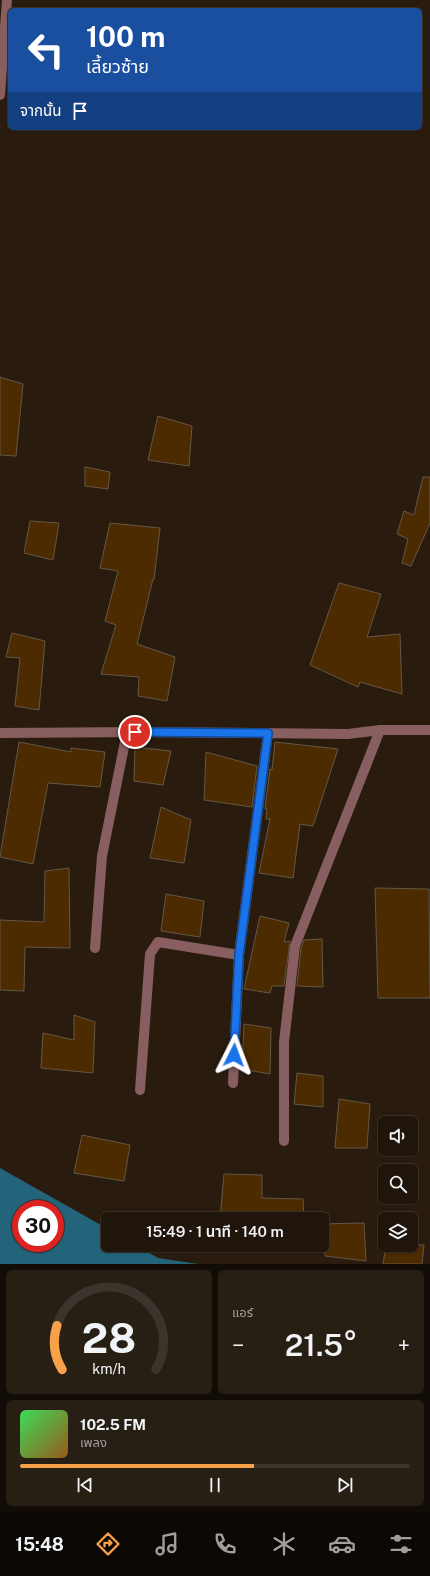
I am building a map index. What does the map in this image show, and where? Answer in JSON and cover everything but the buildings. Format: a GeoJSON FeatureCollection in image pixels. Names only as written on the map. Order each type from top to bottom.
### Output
{"type":"FeatureCollection","features":[{"type":"Feature","properties":{"kind":"street"},"geometry":{"type":"LineString","coordinates":[[0,95],[7,0]]}},
{"type":"Feature","properties":{"kind":"street"},"geometry":{"type":"LineString","coordinates":[[0,733],[127,732],[348,734],[380,730],[430,730]]}},
{"type":"Feature","properties":{"kind":"street"},"geometry":{"type":"LineString","coordinates":[[284,1141],[284,1042],[295,946],[380,730]]}},
{"type":"Feature","properties":{"kind":"street"},"geometry":{"type":"LineString","coordinates":[[95,948],[102,856],[127,732]]}},
{"type":"Feature","properties":{"kind":"street"},"geometry":{"type":"LineString","coordinates":[[233,1083],[239,955],[268,733]]}},
{"type":"Feature","properties":{"kind":"street"},"geometry":{"type":"LineString","coordinates":[[140,1090],[150,954],[158,942],[239,955]]}},
{"type":"Feature","properties":{"kind":"water"},"geometry":{"type":"Polygon","coordinates":[[[0,1168],[57,1200],[12,1200],[12,1252],[64,1252],[64,1204],[101,1225],[101,1252],[148,1252],[158,1258],[198,1264],[0,1264],[0,1168]]]}},
{"type":"Feature","properties":{"kind":"route"},"geometry":{"type":"LineString","coordinates":[[135,732],[268,733],[239,955],[234,1055]]}}]}
